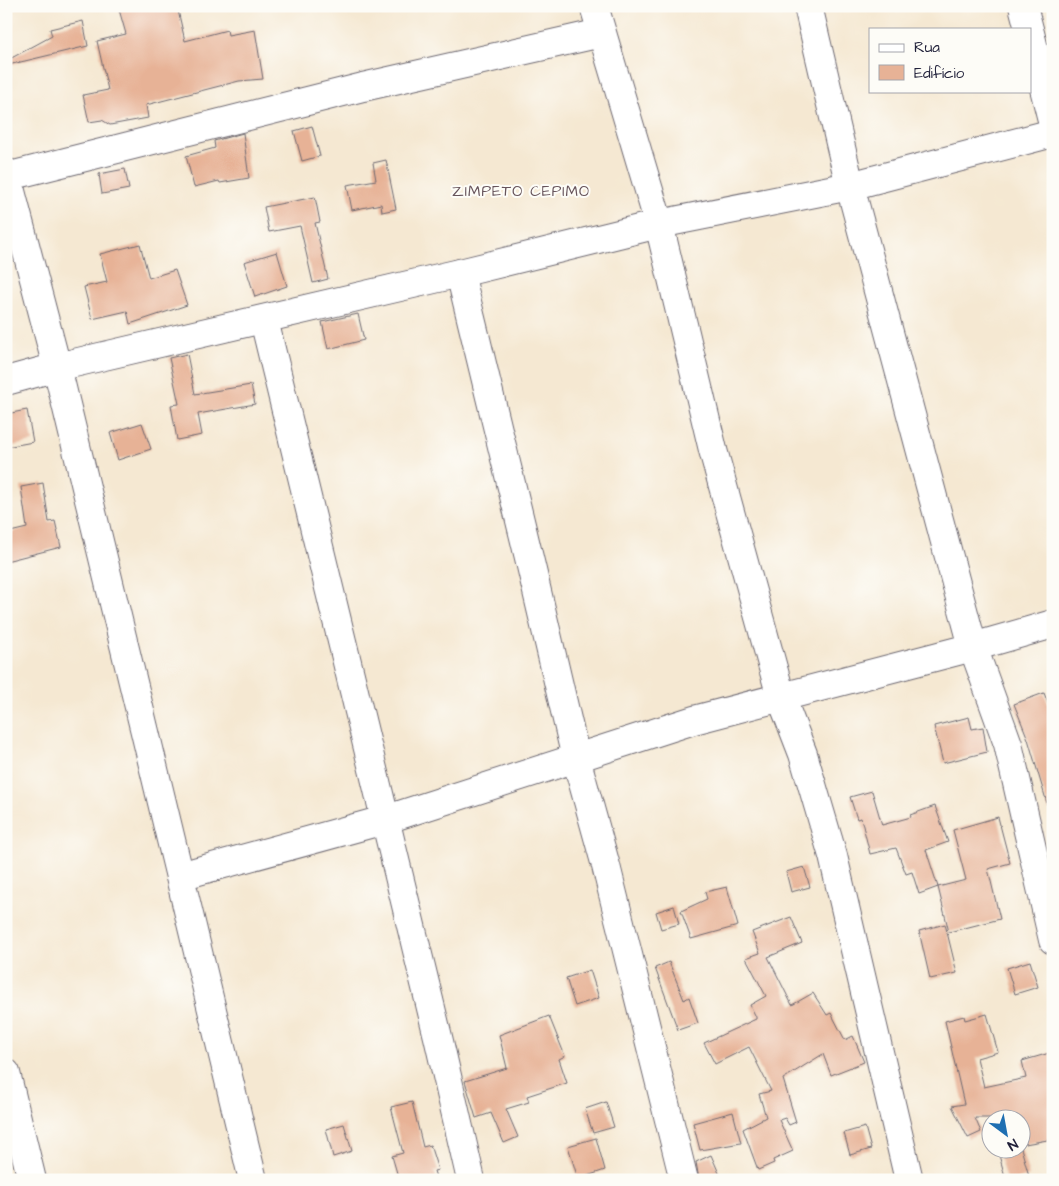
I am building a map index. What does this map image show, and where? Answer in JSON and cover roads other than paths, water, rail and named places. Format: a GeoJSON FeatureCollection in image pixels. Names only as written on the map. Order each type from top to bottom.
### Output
{"type":"FeatureCollection","features":[{"type":"Feature","properties":{"kind":"street"},"geometry":{"type":"LineString","coordinates":[[594,6],[658,224],[713,450],[781,697],[803,754],[833,856],[909,1180]]}},
{"type":"Feature","properties":{"kind":"street"},"geometry":{"type":"LineString","coordinates":[[808,6],[850,186],[973,647],[1008,744],[1053,940]]}},
{"type":"Feature","properties":{"kind":"street"},"geometry":{"type":"LineString","coordinates":[[1024,6],[1029,28]]}},
{"type":"Feature","properties":{"kind":"street"},"geometry":{"type":"LineString","coordinates":[[253,1180],[57,367],[7,175],[363,87],[601,33]]}},
{"type":"Feature","properties":{"kind":"street"},"geometry":{"type":"LineString","coordinates":[[1032,41],[1053,124]]}},
{"type":"Feature","properties":{"kind":"street"},"geometry":{"type":"LineString","coordinates":[[6,380],[264,320],[658,224],[850,186],[1053,132]]}},
{"type":"Feature","properties":{"kind":"street"},"geometry":{"type":"LineString","coordinates":[[460,273],[532,566],[576,758],[606,866],[684,1180]]}},
{"type":"Feature","properties":{"kind":"street"},"geometry":{"type":"LineString","coordinates":[[264,320],[471,1180]]}},
{"type":"Feature","properties":{"kind":"street"},"geometry":{"type":"LineString","coordinates":[[180,876],[384,820],[694,720],[973,647],[1053,624]]}},
{"type":"Feature","properties":{"kind":"street"},"geometry":{"type":"LineString","coordinates":[[6,1073],[32,1180]]}},
{"type":"Feature","properties":{"kind":"district","name":"ZIMPETO CEPIMO"},"geometry":{"type":"Point","coordinates":[521,191]}}]}
